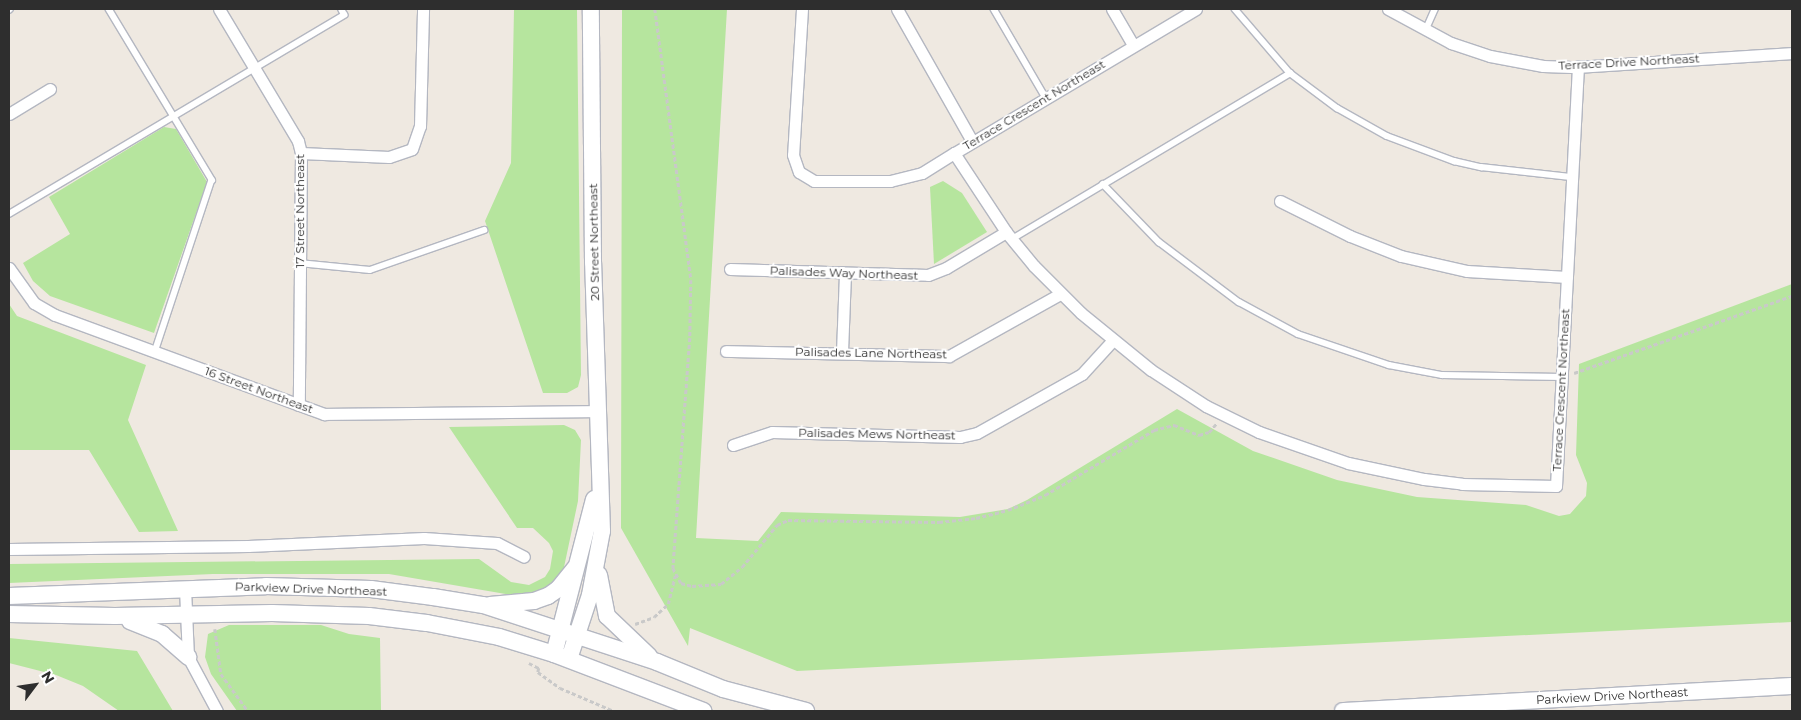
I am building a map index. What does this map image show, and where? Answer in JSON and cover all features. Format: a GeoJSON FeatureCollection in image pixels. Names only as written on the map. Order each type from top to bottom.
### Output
{"type":"FeatureCollection","features":[{"type":"Feature","properties":{"kind":"main road","name":"20 Street Northeast"},"geometry":{"type":"LineString","coordinates":[[561,656],[598,561],[602,531],[599,476],[600,411],[593,262],[591,9]]}},
{"type":"Feature","properties":{"kind":"main road","name":"20 Street Northeast"},"geometry":{"type":"LineString","coordinates":[[569,633],[581,560],[599,476]]}},
{"type":"Feature","properties":{"kind":"main road"},"geometry":{"type":"LineString","coordinates":[[483,605],[534,601],[548,596],[565,582],[581,560]]}},
{"type":"Feature","properties":{"kind":"main road"},"geometry":{"type":"LineString","coordinates":[[598,561],[601,592],[607,616],[616,627],[657,662]]}},
{"type":"Feature","properties":{"kind":"main road","name":"Parkview Drive Northeast"},"geometry":{"type":"LineString","coordinates":[[9,596],[266,586],[371,589],[483,605],[657,662],[723,689],[806,711]]}},
{"type":"Feature","properties":{"kind":"main road","name":"Parkview Drive Northeast"},"geometry":{"type":"LineString","coordinates":[[9,614],[186,616],[272,613],[369,616],[499,636],[561,656],[704,711]]}},
{"type":"Feature","properties":{"kind":"main road"},"geometry":{"type":"LineString","coordinates":[[116,616],[162,634],[188,657]]}},
{"type":"Feature","properties":{"kind":"main road","name":"Parkview Drive Northeast"},"geometry":{"type":"LineString","coordinates":[[1343,711],[1792,686]]}},
{"type":"Feature","properties":{"kind":"street","name":"17 Street Northeast"},"geometry":{"type":"LineString","coordinates":[[219,9],[298,141],[301,153],[299,405]]}},
{"type":"Feature","properties":{"kind":"street"},"geometry":{"type":"LineString","coordinates":[[301,153],[389,157],[412,149],[420,126],[423,9]]}},
{"type":"Feature","properties":{"kind":"street"},"geometry":{"type":"LineString","coordinates":[[802,9],[793,155],[799,172],[814,181],[890,181],[922,173],[954,153]]}},
{"type":"Feature","properties":{"kind":"street"},"geometry":{"type":"LineString","coordinates":[[897,9],[972,140]]}},
{"type":"Feature","properties":{"kind":"street"},"geometry":{"type":"LineString","coordinates":[[1112,9],[1133,45]]}},
{"type":"Feature","properties":{"kind":"street","name":"Terrace Crescent Northeast"},"geometry":{"type":"LineString","coordinates":[[1196,9],[972,140],[954,153],[1009,236],[1060,294],[1151,370],[1223,416],[1314,453],[1374,469],[1462,484],[1556,486],[1578,67]]}},
{"type":"Feature","properties":{"kind":"street","name":"Terrace Drive Northeast"},"geometry":{"type":"LineString","coordinates":[[1388,9],[1425,31],[1471,50],[1508,60],[1578,67],[1792,53]]}},
{"type":"Feature","properties":{"kind":"street"},"geometry":{"type":"LineString","coordinates":[[9,114],[50,89]]}},
{"type":"Feature","properties":{"kind":"street"},"geometry":{"type":"LineString","coordinates":[[1280,201],[1350,236],[1401,256],[1468,272],[1567,277]]}},
{"type":"Feature","properties":{"kind":"street","name":"Palisades Way Northeast"},"geometry":{"type":"LineString","coordinates":[[730,270],[928,275],[946,268],[1009,236]]}},
{"type":"Feature","properties":{"kind":"street","name":"16 Street Northeast"},"geometry":{"type":"LineString","coordinates":[[9,268],[34,303],[54,315],[324,414],[600,411]]}},
{"type":"Feature","properties":{"kind":"street"},"geometry":{"type":"LineString","coordinates":[[842,352],[845,273]]}},
{"type":"Feature","properties":{"kind":"street","name":"Palisades Lane Northeast"},"geometry":{"type":"LineString","coordinates":[[726,351],[842,352],[949,356],[1060,294]]}},
{"type":"Feature","properties":{"kind":"street","name":"Palisades Mews Northeast"},"geometry":{"type":"LineString","coordinates":[[733,445],[772,432],[960,437],[978,433],[1082,374],[1113,340]]}},
{"type":"Feature","properties":{"kind":"street"},"geometry":{"type":"LineString","coordinates":[[9,549],[248,546],[424,538],[497,543],[524,557]]}},
{"type":"Feature","properties":{"kind":"street"},"geometry":{"type":"LineString","coordinates":[[185,588],[188,657],[217,711]]}},
{"type":"Feature","properties":{"kind":"lane"},"geometry":{"type":"LineString","coordinates":[[109,9],[212,180],[155,352]]}},
{"type":"Feature","properties":{"kind":"lane"},"geometry":{"type":"LineString","coordinates":[[9,214],[344,15],[340,9]]}},
{"type":"Feature","properties":{"kind":"lane"},"geometry":{"type":"LineString","coordinates":[[994,9],[1046,98]]}},
{"type":"Feature","properties":{"kind":"lane"},"geometry":{"type":"LineString","coordinates":[[1235,9],[1290,72],[1337,108],[1387,136],[1416,148],[1481,167],[1572,177]]}},
{"type":"Feature","properties":{"kind":"lane"},"geometry":{"type":"LineString","coordinates":[[1425,31],[1435,9]]}},
{"type":"Feature","properties":{"kind":"lane"},"geometry":{"type":"LineString","coordinates":[[1009,236],[1103,184],[1290,72]]}},
{"type":"Feature","properties":{"kind":"lane"},"geometry":{"type":"LineString","coordinates":[[1103,184],[1159,242],[1239,302],[1298,334],[1389,364],[1442,374],[1562,377]]}},
{"type":"Feature","properties":{"kind":"lane"},"geometry":{"type":"LineString","coordinates":[[299,263],[370,270],[484,230]]}},
{"type":"Feature","properties":{"kind":"path"},"geometry":{"type":"LineString","coordinates":[[630,626],[662,610],[670,599],[675,576],[673,568],[690,338],[691,280],[655,9]]}},
{"type":"Feature","properties":{"kind":"path"},"geometry":{"type":"LineString","coordinates":[[1562,377],[1792,296]]}},
{"type":"Feature","properties":{"kind":"path"},"geometry":{"type":"LineString","coordinates":[[675,576],[681,583],[692,586],[721,584],[742,567],[777,524],[788,520],[939,522],[1008,510],[1045,495],[1145,434],[1174,426],[1199,435],[1209,432],[1223,416]]}},
{"type":"Feature","properties":{"kind":"path"},"geometry":{"type":"LineString","coordinates":[[215,629],[221,674],[248,711]]}},
{"type":"Feature","properties":{"kind":"path"},"geometry":{"type":"LineString","coordinates":[[539,668],[538,672],[560,688],[614,711]]}},
{"type":"Feature","properties":{"kind":"green space"},"geometry":{"type":"Polygon","coordinates":[[[514,9],[577,9],[581,375],[578,387],[567,393],[543,393],[485,221],[511,163],[514,9]]]}},
{"type":"Feature","properties":{"kind":"green space"},"geometry":{"type":"Polygon","coordinates":[[[622,9],[727,9],[696,538],[758,541],[781,512],[960,517],[1008,509],[1027,500],[1177,409],[1253,451],[1337,480],[1417,497],[1526,505],[1559,516],[1570,514],[1586,496],[1587,483],[1576,455],[1579,364],[1792,284],[1792,622],[797,671],[690,628],[688,646],[621,528],[622,9]]]}},
{"type":"Feature","properties":{"kind":"green space"},"geometry":{"type":"Polygon","coordinates":[[[164,127],[176,129],[207,182],[154,333],[50,296],[33,281],[23,263],[70,234],[49,197],[164,127]]]}},
{"type":"Feature","properties":{"kind":"green space"},"geometry":{"type":"Polygon","coordinates":[[[943,181],[962,193],[987,232],[934,264],[930,187],[943,181]]]}},
{"type":"Feature","properties":{"kind":"green space"},"geometry":{"type":"Polygon","coordinates":[[[9,304],[17,316],[146,365],[128,420],[178,531],[139,532],[89,450],[9,450],[9,304]]]}},
{"type":"Feature","properties":{"kind":"green space"},"geometry":{"type":"Polygon","coordinates":[[[564,425],[575,430],[581,440],[578,501],[563,572],[554,585],[542,592],[511,595],[389,574],[213,574],[9,583],[9,564],[479,559],[511,582],[529,585],[545,577],[550,569],[553,551],[549,543],[533,528],[517,528],[449,427],[564,425]]]}},
{"type":"Feature","properties":{"kind":"green space"},"geometry":{"type":"Polygon","coordinates":[[[229,625],[321,625],[349,634],[380,638],[381,711],[237,711],[211,674],[205,657],[208,634],[229,625]]]}},
{"type":"Feature","properties":{"kind":"green space"},"geometry":{"type":"Polygon","coordinates":[[[9,638],[137,651],[173,711],[119,711],[83,686],[56,675],[9,663],[9,638]]]}}]}
